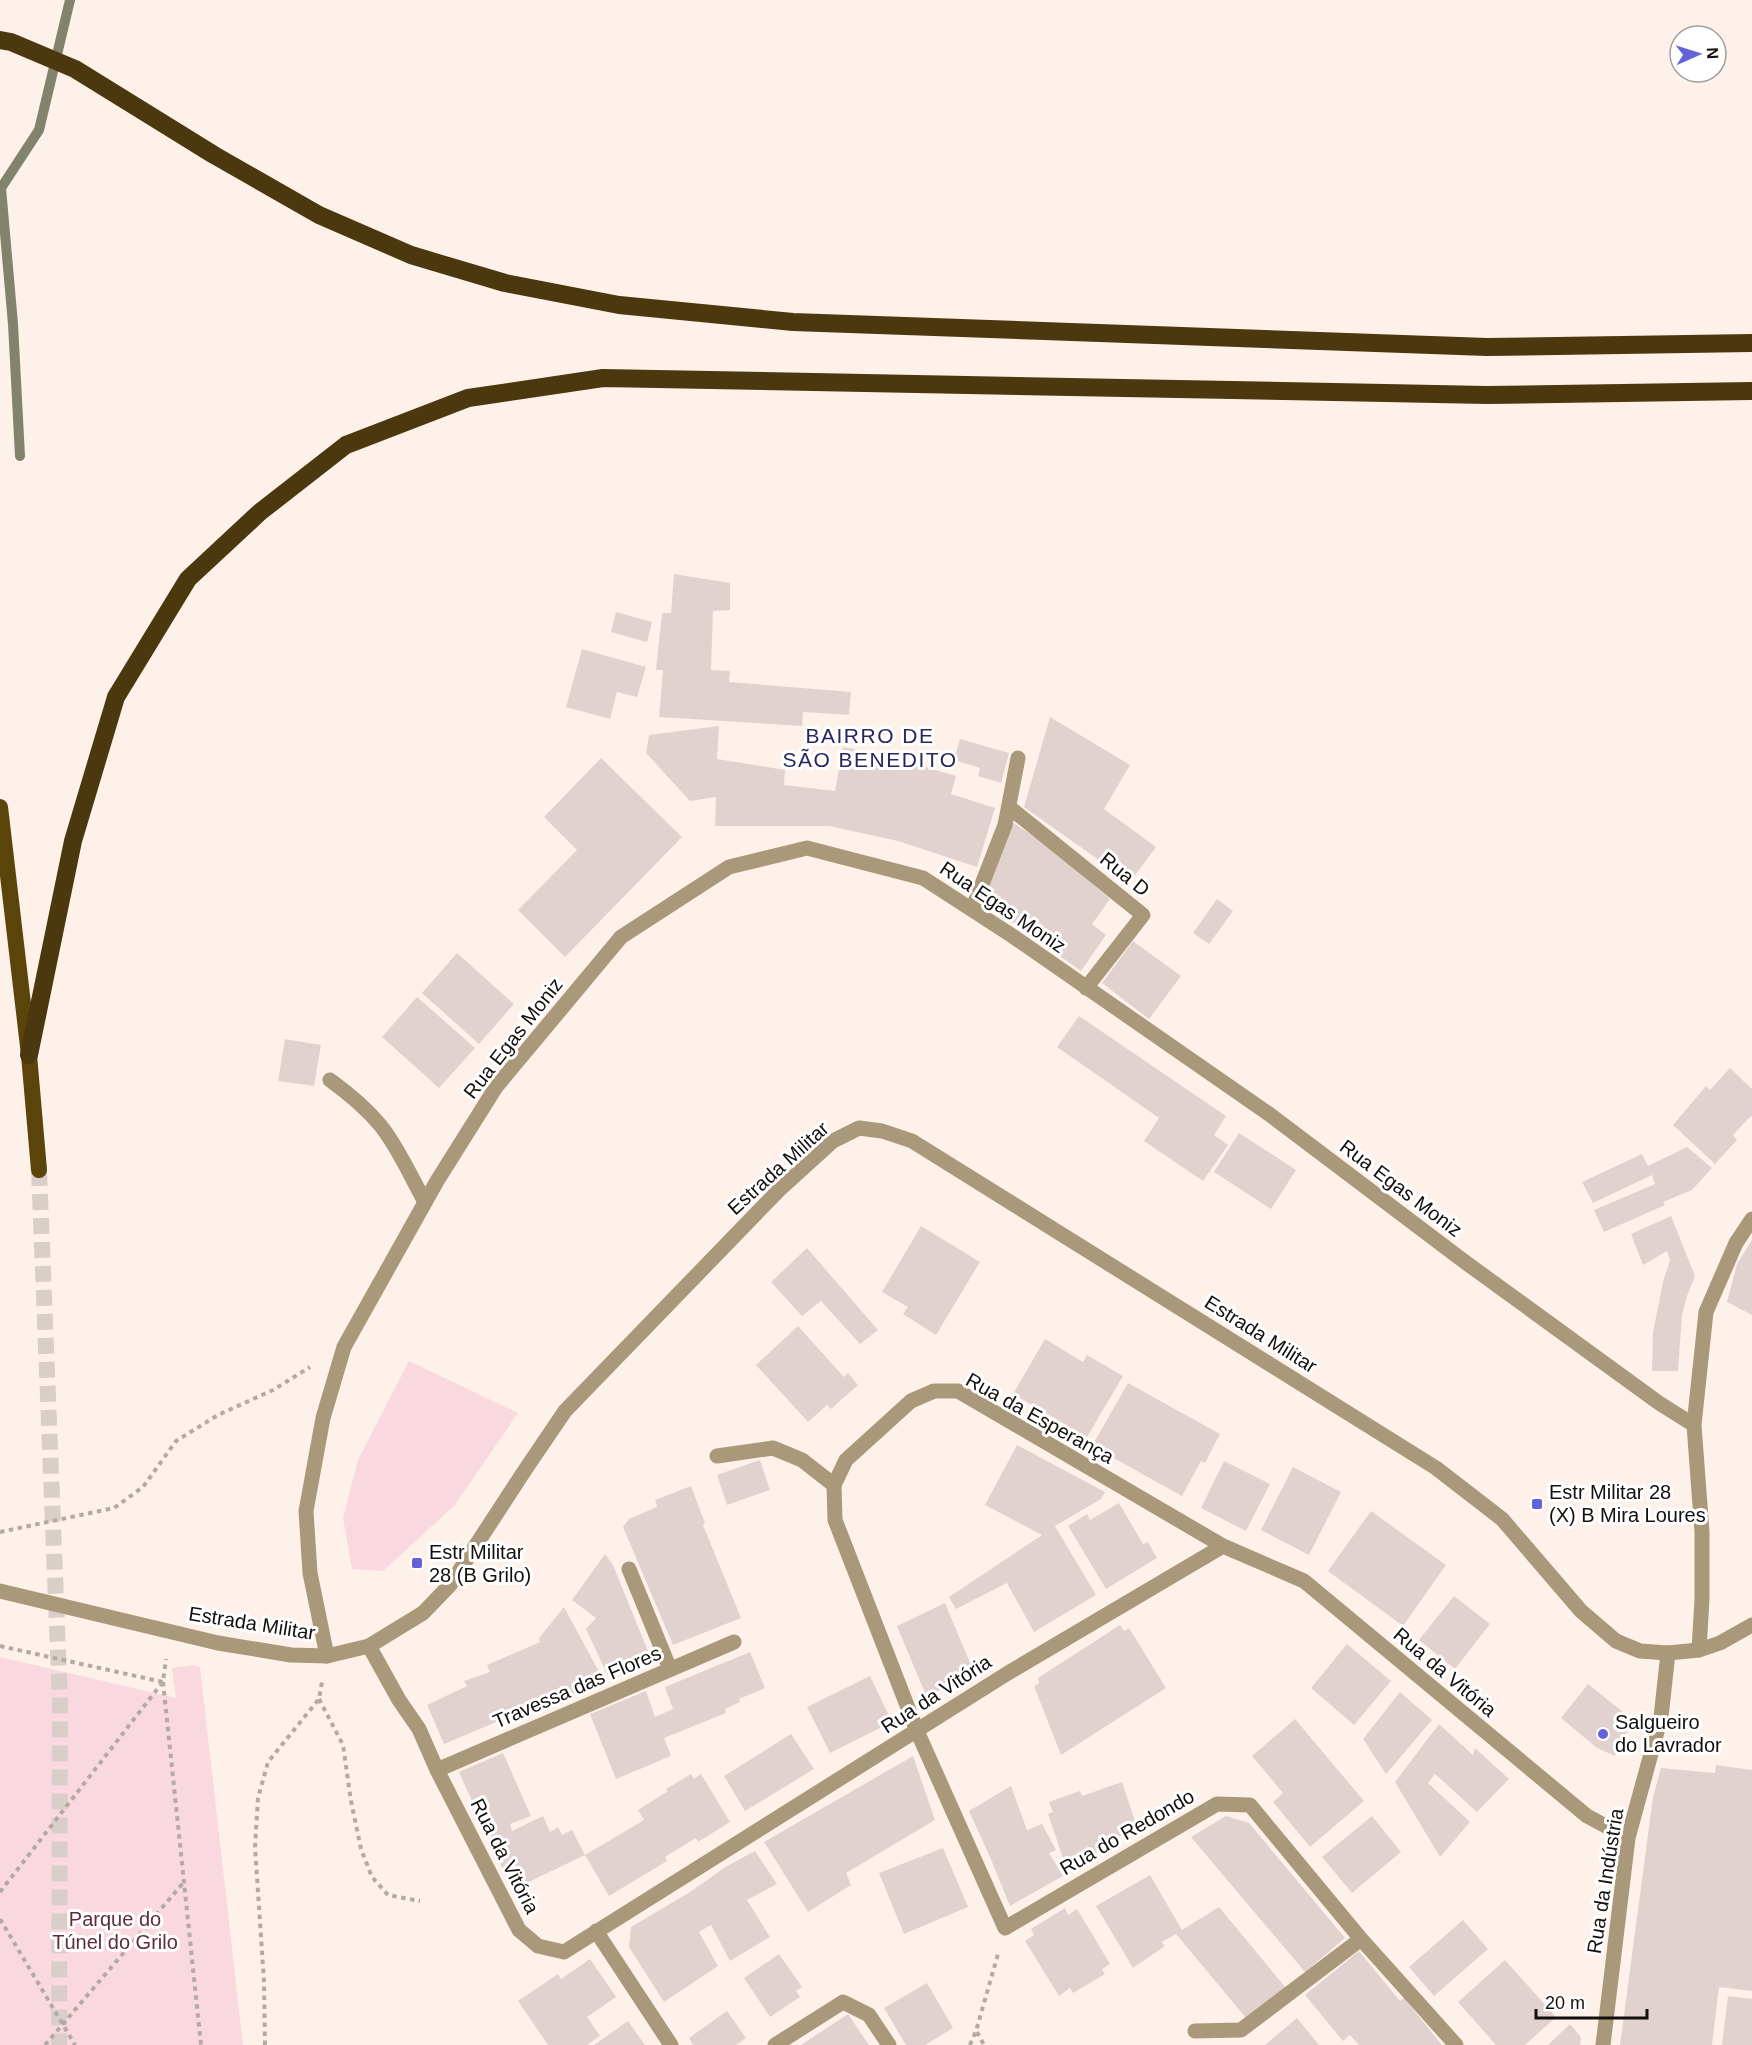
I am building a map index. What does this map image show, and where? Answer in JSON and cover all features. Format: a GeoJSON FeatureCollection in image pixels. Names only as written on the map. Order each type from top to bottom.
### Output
{"type":"FeatureCollection","features":[{"type":"Feature","properties":{"kind":"highway"},"geometry":{"type":"LineString","coordinates":[[0,40],[11,42],[75,69],[214,155],[319,215],[411,255],[505,283],[619,305],[793,322],[1487,347],[1752,343]]}},
{"type":"Feature","properties":{"kind":"highway"},"geometry":{"type":"LineString","coordinates":[[29,1055],[73,841],[116,697],[188,579],[260,512],[346,446],[468,398],[603,378],[1486,395],[1752,391]]}},
{"type":"Feature","properties":{"kind":"highway"},"geometry":{"type":"LineString","coordinates":[[0,807],[29,1055],[39,1170]]}},
{"type":"Feature","properties":{"kind":"street"},"geometry":{"type":"LineString","coordinates":[[972,910],[1005,825],[1018,758]]}},
{"type":"Feature","properties":{"kind":"street","name":"Rua D"},"geometry":{"type":"LineString","coordinates":[[1009,807],[1143,915],[1086,988]]}},
{"type":"Feature","properties":{"kind":"street","name":"Rua Egas Moniz"},"geometry":{"type":"LineString","coordinates":[[327,1656],[310,1574],[306,1511],[323,1418],[344,1347],[425,1202],[496,1087],[621,937],[729,867],[807,848],[923,878],[1269,1114],[1465,1262],[1659,1403],[1694,1425]]}},
{"type":"Feature","properties":{"kind":"street"},"geometry":{"type":"LineString","coordinates":[[330,1080],[352,1096],[381,1126],[425,1202]]}},
{"type":"Feature","properties":{"kind":"street","name":"Estrada Militar"},"geometry":{"type":"LineString","coordinates":[[0,1591],[218,1643],[291,1655],[327,1656],[369,1646],[423,1613],[450,1585],[565,1412],[779,1190],[833,1141],[859,1128],[882,1131],[912,1141],[1436,1468],[1502,1519],[1581,1611],[1616,1641],[1640,1651],[1668,1653],[1699,1650],[1720,1643],[1752,1625]]}},
{"type":"Feature","properties":{"kind":"street"},"geometry":{"type":"LineString","coordinates":[[1699,1650],[1702,1533],[1694,1425],[1706,1312],[1736,1243],[1752,1219]]}},
{"type":"Feature","properties":{"kind":"street","name":"Rua da Esperança"},"geometry":{"type":"LineString","coordinates":[[918,1731],[835,1520],[834,1485],[846,1460],[911,1401],[934,1391],[958,1391],[1223,1546]]}},
{"type":"Feature","properties":{"kind":"street"},"geometry":{"type":"LineString","coordinates":[[717,1456],[773,1448],[802,1460],[834,1485]]}},
{"type":"Feature","properties":{"kind":"street","name":"Rua da Vitória"},"geometry":{"type":"LineString","coordinates":[[369,1646],[399,1701],[419,1729],[437,1770],[519,1929],[538,1946],[564,1952],[1008,1673],[1223,1546],[1304,1581],[1578,1809],[1628,1838]]}},
{"type":"Feature","properties":{"kind":"street"},"geometry":{"type":"LineString","coordinates":[[629,1569],[670,1669]]}},
{"type":"Feature","properties":{"kind":"street","name":"Travessa das Flores"},"geometry":{"type":"LineString","coordinates":[[437,1770],[734,1642]]}},
{"type":"Feature","properties":{"kind":"street","name":"Rua da Indústria"},"geometry":{"type":"LineString","coordinates":[[1603,2045],[1628,1838],[1661,1717],[1668,1653]]}},
{"type":"Feature","properties":{"kind":"street"},"geometry":{"type":"LineString","coordinates":[[918,1731],[1005,1928]]}},
{"type":"Feature","properties":{"kind":"street","name":"Rua do Redondo"},"geometry":{"type":"LineString","coordinates":[[1005,1928],[1217,1804],[1251,1805],[1361,1939],[1456,2045]]}},
{"type":"Feature","properties":{"kind":"street"},"geometry":{"type":"LineString","coordinates":[[596,1931],[671,2045]]}},
{"type":"Feature","properties":{"kind":"street"},"geometry":{"type":"LineString","coordinates":[[1195,2031],[1241,2030],[1361,1939]]}},
{"type":"Feature","properties":{"kind":"street"},"geometry":{"type":"LineString","coordinates":[[775,2045],[843,2002],[869,2015],[889,2045]]}},
{"type":"Feature","properties":{"kind":"path"},"geometry":{"type":"LineString","coordinates":[[0,1532],[114,1508],[143,1487],[176,1441],[218,1415],[273,1390],[344,1347]]}},
{"type":"Feature","properties":{"kind":"path"},"geometry":{"type":"LineString","coordinates":[[170,1631],[163,1682],[201,2045]]}},
{"type":"Feature","properties":{"kind":"path"},"geometry":{"type":"LineString","coordinates":[[0,1646],[163,1682]]}},
{"type":"Feature","properties":{"kind":"path"},"geometry":{"type":"LineString","coordinates":[[266,2045],[255,1846],[258,1798],[268,1762],[319,1699],[327,1656]]}},
{"type":"Feature","properties":{"kind":"path"},"geometry":{"type":"LineString","coordinates":[[0,1892],[163,1682]]}},
{"type":"Feature","properties":{"kind":"path"},"geometry":{"type":"LineString","coordinates":[[319,1699],[343,1745],[361,1849],[372,1877],[388,1895],[420,1901]]}},
{"type":"Feature","properties":{"kind":"path"},"geometry":{"type":"LineString","coordinates":[[45,2045],[184,1882]]}},
{"type":"Feature","properties":{"kind":"path"},"geometry":{"type":"LineString","coordinates":[[0,1919],[75,2045]]}},
{"type":"Feature","properties":{"kind":"path"},"geometry":{"type":"LineString","coordinates":[[970,2045],[1005,1928]]}},
{"type":"Feature","properties":{"kind":"path"},"geometry":{"type":"LineString","coordinates":[[976,2031],[984,2045]]}},
{"type":"Feature","properties":{"kind":"green space"},"geometry":{"type":"Polygon","coordinates":[[[409,1361],[518,1413],[454,1506],[383,1571],[352,1569],[343,1518],[358,1460],[409,1361]]]}},
{"type":"Feature","properties":{"kind":"green space","name":"Parque do Túnel do Grilo"},"geometry":{"type":"Polygon","coordinates":[[[0,1657],[176,1698],[172,1668],[193,1665],[200,1667],[243,2045],[0,2045],[0,1657]]]}},
{"type":"Feature","properties":{"kind":"building"},"geometry":{"type":"Polygon","coordinates":[[[674,574],[730,583],[730,610],[713,611],[711,670],[730,671],[729,682],[851,692],[849,715],[803,712],[802,726],[659,717],[663,670],[656,670],[662,613],[671,613],[674,574]]]}},
{"type":"Feature","properties":{"kind":"building"},"geometry":{"type":"Polygon","coordinates":[[[616,612],[652,622],[647,642],[611,632],[616,612]]]}},
{"type":"Feature","properties":{"kind":"building"},"geometry":{"type":"Polygon","coordinates":[[[582,649],[646,667],[637,697],[617,692],[610,719],[566,707],[582,649]]]}},
{"type":"Feature","properties":{"kind":"building"},"geometry":{"type":"Polygon","coordinates":[[[1050,717],[1130,765],[1104,809],[1156,847],[1130,882],[1024,807],[1050,717]]]}},
{"type":"Feature","properties":{"kind":"building"},"geometry":{"type":"Polygon","coordinates":[[[719,726],[717,759],[785,770],[784,785],[835,791],[843,747],[884,755],[956,776],[951,794],[995,808],[977,867],[898,841],[829,826],[715,826],[716,797],[690,801],[646,753],[649,735],[719,726]]]}},
{"type":"Feature","properties":{"kind":"building"},"geometry":{"type":"Polygon","coordinates":[[[960,739],[1009,753],[1001,783],[978,776],[980,768],[954,760],[960,739]]]}},
{"type":"Feature","properties":{"kind":"building"},"geometry":{"type":"Polygon","coordinates":[[[601,758],[682,837],[565,957],[518,910],[577,850],[544,817],[601,758]]]}},
{"type":"Feature","properties":{"kind":"building"},"geometry":{"type":"Polygon","coordinates":[[[1012,822],[1044,843],[1110,899],[1092,924],[1106,935],[1081,971],[982,900],[1012,822]]]}},
{"type":"Feature","properties":{"kind":"building"},"geometry":{"type":"Polygon","coordinates":[[[1217,899],[1233,911],[1209,944],[1193,933],[1217,899]]]}},
{"type":"Feature","properties":{"kind":"building"},"geometry":{"type":"Polygon","coordinates":[[[1133,941],[1181,976],[1149,1019],[1102,983],[1133,941]]]}},
{"type":"Feature","properties":{"kind":"building"},"geometry":{"type":"Polygon","coordinates":[[[457,953],[514,1004],[479,1044],[422,993],[457,953]]]}},
{"type":"Feature","properties":{"kind":"building"},"geometry":{"type":"Polygon","coordinates":[[[417,997],[475,1048],[439,1088],[382,1037],[417,997]]]}},
{"type":"Feature","properties":{"kind":"building"},"geometry":{"type":"Polygon","coordinates":[[[1079,1016],[1226,1116],[1214,1135],[1228,1145],[1203,1181],[1144,1141],[1159,1118],[1057,1047],[1079,1016]]]}},
{"type":"Feature","properties":{"kind":"building"},"geometry":{"type":"Polygon","coordinates":[[[285,1039],[321,1045],[314,1086],[278,1081],[285,1039]]]}},
{"type":"Feature","properties":{"kind":"building"},"geometry":{"type":"Polygon","coordinates":[[[1730,1068],[1752,1089],[1752,1117],[1733,1135],[1737,1140],[1715,1164],[1673,1125],[1706,1086],[1710,1090],[1730,1068]]]}},
{"type":"Feature","properties":{"kind":"building"},"geometry":{"type":"Polygon","coordinates":[[[1239,1133],[1296,1170],[1271,1209],[1214,1172],[1239,1133]]]}},
{"type":"Feature","properties":{"kind":"building"},"geometry":{"type":"Polygon","coordinates":[[[1687,1147],[1712,1168],[1692,1190],[1663,1202],[1665,1205],[1604,1232],[1594,1210],[1655,1184],[1652,1175],[1593,1203],[1582,1182],[1642,1154],[1648,1166],[1687,1147]]]}},
{"type":"Feature","properties":{"kind":"building"},"geometry":{"type":"Polygon","coordinates":[[[1671,1216],[1695,1276],[1682,1315],[1678,1371],[1652,1371],[1653,1332],[1670,1260],[1667,1251],[1643,1265],[1631,1234],[1671,1216]]]}},
{"type":"Feature","properties":{"kind":"building"},"geometry":{"type":"Polygon","coordinates":[[[921,1226],[980,1262],[936,1335],[903,1314],[908,1307],[882,1292],[921,1226]]]}},
{"type":"Feature","properties":{"kind":"building"},"geometry":{"type":"Polygon","coordinates":[[[1752,1240],[1752,1315],[1727,1302],[1737,1264],[1752,1240]]]}},
{"type":"Feature","properties":{"kind":"building"},"geometry":{"type":"Polygon","coordinates":[[[807,1248],[878,1330],[860,1344],[821,1301],[802,1316],[771,1282],[807,1248]]]}},
{"type":"Feature","properties":{"kind":"building"},"geometry":{"type":"Polygon","coordinates":[[[798,1326],[844,1377],[848,1373],[858,1385],[831,1409],[827,1405],[808,1422],[756,1365],[798,1326]]]}},
{"type":"Feature","properties":{"kind":"building"},"geometry":{"type":"Polygon","coordinates":[[[1045,1339],[1083,1362],[1087,1355],[1123,1376],[1087,1437],[1013,1394],[1045,1339]]]}},
{"type":"Feature","properties":{"kind":"building"},"geometry":{"type":"Polygon","coordinates":[[[1128,1383],[1220,1434],[1205,1463],[1201,1461],[1182,1496],[1092,1446],[1128,1383]]]}},
{"type":"Feature","properties":{"kind":"building"},"geometry":{"type":"Polygon","coordinates":[[[1017,1445],[1105,1492],[1101,1499],[1055,1526],[1096,1595],[1034,1632],[1007,1583],[956,1609],[949,1597],[1042,1535],[985,1505],[1017,1445]]]}},
{"type":"Feature","properties":{"kind":"building"},"geometry":{"type":"Polygon","coordinates":[[[760,1460],[770,1490],[727,1505],[717,1475],[760,1460]]]}},
{"type":"Feature","properties":{"kind":"building"},"geometry":{"type":"Polygon","coordinates":[[[1224,1461],[1270,1484],[1246,1531],[1201,1508],[1224,1461]]]}},
{"type":"Feature","properties":{"kind":"building"},"geometry":{"type":"Polygon","coordinates":[[[1293,1467],[1341,1492],[1309,1555],[1261,1530],[1293,1467]]]}},
{"type":"Feature","properties":{"kind":"building"},"geometry":{"type":"Polygon","coordinates":[[[691,1486],[705,1523],[703,1525],[741,1618],[673,1645],[623,1527],[629,1519],[657,1507],[655,1500],[691,1486]]]}},
{"type":"Feature","properties":{"kind":"building"},"geometry":{"type":"Polygon","coordinates":[[[1119,1503],[1143,1544],[1148,1542],[1157,1558],[1106,1589],[1068,1526],[1087,1514],[1090,1520],[1119,1503]]]}},
{"type":"Feature","properties":{"kind":"building"},"geometry":{"type":"Polygon","coordinates":[[[1371,1511],[1446,1565],[1403,1626],[1328,1571],[1371,1511]]]}},
{"type":"Feature","properties":{"kind":"building"},"geometry":{"type":"Polygon","coordinates":[[[605,1554],[613,1565],[650,1656],[608,1676],[586,1629],[596,1618],[572,1600],[605,1554]]]}},
{"type":"Feature","properties":{"kind":"building"},"geometry":{"type":"Polygon","coordinates":[[[1454,1596],[1490,1624],[1455,1669],[1419,1640],[1454,1596]]]}},
{"type":"Feature","properties":{"kind":"building"},"geometry":{"type":"Polygon","coordinates":[[[945,1603],[973,1670],[927,1698],[897,1626],[945,1603]]]}},
{"type":"Feature","properties":{"kind":"building"},"geometry":{"type":"Polygon","coordinates":[[[564,1607],[604,1681],[568,1697],[567,1693],[554,1698],[556,1702],[514,1719],[513,1715],[444,1744],[427,1705],[467,1686],[464,1681],[490,1672],[487,1665],[540,1642],[539,1638],[564,1607]]]}},
{"type":"Feature","properties":{"kind":"building"},"geometry":{"type":"Polygon","coordinates":[[[1120,1625],[1124,1631],[1129,1628],[1166,1688],[1061,1755],[1034,1686],[1039,1683],[1038,1678],[1120,1625]]]}},
{"type":"Feature","properties":{"kind":"building"},"geometry":{"type":"Polygon","coordinates":[[[1347,1644],[1391,1681],[1354,1725],[1311,1688],[1347,1644]]]}},
{"type":"Feature","properties":{"kind":"building"},"geometry":{"type":"Polygon","coordinates":[[[750,1652],[765,1688],[739,1699],[740,1702],[725,1709],[726,1713],[664,1738],[671,1756],[616,1779],[590,1714],[646,1691],[655,1717],[673,1709],[665,1687],[750,1652]]]}},
{"type":"Feature","properties":{"kind":"building"},"geometry":{"type":"Polygon","coordinates":[[[870,1676],[892,1722],[830,1753],[807,1707],[870,1676]]]}},
{"type":"Feature","properties":{"kind":"building","name":"Salgueiro do Lavrador"},"geometry":{"type":"Polygon","coordinates":[[[1588,1684],[1633,1720],[1615,1756],[1597,1748],[1561,1718],[1588,1684]]]}},
{"type":"Feature","properties":{"kind":"building"},"geometry":{"type":"Polygon","coordinates":[[[1400,1692],[1432,1720],[1386,1774],[1363,1739],[1400,1692]]]}},
{"type":"Feature","properties":{"kind":"building"},"geometry":{"type":"Polygon","coordinates":[[[1295,1719],[1364,1801],[1310,1847],[1273,1802],[1283,1793],[1252,1756],[1295,1719]]]}},
{"type":"Feature","properties":{"kind":"building"},"geometry":{"type":"Polygon","coordinates":[[[1439,1724],[1473,1755],[1475,1748],[1509,1779],[1477,1812],[1435,1774],[1428,1783],[1470,1822],[1440,1857],[1395,1782],[1439,1724]]]}},
{"type":"Feature","properties":{"kind":"building"},"geometry":{"type":"Polygon","coordinates":[[[791,1734],[814,1769],[745,1811],[724,1776],[791,1734]]]}},
{"type":"Feature","properties":{"kind":"building"},"geometry":{"type":"Polygon","coordinates":[[[503,1753],[531,1816],[510,1824],[512,1831],[543,1816],[550,1832],[558,1827],[562,1835],[572,1830],[585,1855],[512,1890],[459,1772],[503,1753]]]}},
{"type":"Feature","properties":{"kind":"building"},"geometry":{"type":"Polygon","coordinates":[[[913,1756],[935,1820],[846,1873],[851,1885],[808,1912],[764,1842],[913,1756]]]}},
{"type":"Feature","properties":{"kind":"building"},"geometry":{"type":"Polygon","coordinates":[[[1716,1765],[1752,1770],[1752,1991],[1719,1987],[1712,2045],[1620,2045],[1653,1797],[1661,1768],[1715,1773],[1716,1765]]]}},
{"type":"Feature","properties":{"kind":"building"},"geometry":{"type":"Polygon","coordinates":[[[691,1774],[694,1779],[701,1774],[730,1822],[698,1842],[696,1838],[665,1857],[667,1861],[609,1896],[585,1855],[644,1820],[638,1810],[691,1774]]]}},
{"type":"Feature","properties":{"kind":"building"},"geometry":{"type":"Polygon","coordinates":[[[1122,1782],[1138,1830],[1098,1844],[1101,1851],[1065,1864],[1048,1814],[1053,1812],[1049,1802],[1080,1791],[1082,1796],[1122,1782]]]}},
{"type":"Feature","properties":{"kind":"building"},"geometry":{"type":"Polygon","coordinates":[[[1011,1786],[1027,1830],[1042,1824],[1056,1850],[1049,1853],[1063,1876],[1010,1906],[969,1811],[1011,1786]]]}},
{"type":"Feature","properties":{"kind":"building"},"geometry":{"type":"Polygon","coordinates":[[[1226,1816],[1249,1823],[1345,1938],[1305,1972],[1191,1837],[1226,1816]]]}},
{"type":"Feature","properties":{"kind":"building"},"geometry":{"type":"Polygon","coordinates":[[[1372,1816],[1401,1852],[1352,1893],[1322,1857],[1372,1816]]]}},
{"type":"Feature","properties":{"kind":"building"},"geometry":{"type":"Polygon","coordinates":[[[943,1848],[968,1907],[904,1934],[879,1873],[943,1848]]]}},
{"type":"Feature","properties":{"kind":"building"},"geometry":{"type":"Polygon","coordinates":[[[755,1851],[777,1884],[747,1900],[770,1937],[730,1961],[711,1925],[699,1932],[718,1966],[664,2002],[629,1947],[631,1927],[690,1892],[727,1866],[755,1851]]]}},
{"type":"Feature","properties":{"kind":"building"},"geometry":{"type":"Polygon","coordinates":[[[1150,1875],[1182,1930],[1219,1907],[1286,1988],[1246,2018],[1176,1934],[1162,1942],[1165,1946],[1133,1968],[1096,1906],[1150,1875]]]}},
{"type":"Feature","properties":{"kind":"building"},"geometry":{"type":"Polygon","coordinates":[[[1065,1908],[1068,1915],[1077,1909],[1110,1964],[1102,1969],[1105,1974],[1073,1993],[1070,1988],[1059,1996],[1025,1941],[1034,1935],[1031,1929],[1065,1908]]]}},
{"type":"Feature","properties":{"kind":"building"},"geometry":{"type":"Polygon","coordinates":[[[1463,1920],[1488,1949],[1434,1996],[1409,1967],[1463,1920]]]}},
{"type":"Feature","properties":{"kind":"building"},"geometry":{"type":"Polygon","coordinates":[[[1359,1951],[1400,2001],[1404,1998],[1442,2045],[1359,2045],[1350,2035],[1343,2041],[1305,1995],[1359,1951]]]}},
{"type":"Feature","properties":{"kind":"building"},"geometry":{"type":"Polygon","coordinates":[[[779,1954],[802,1987],[796,1991],[800,1997],[770,2017],[744,1978],[779,1954]]]}},
{"type":"Feature","properties":{"kind":"building"},"geometry":{"type":"Polygon","coordinates":[[[590,1959],[616,1997],[587,2017],[600,2036],[587,2045],[548,2045],[518,2001],[558,1974],[561,1979],[590,1959]]]}},
{"type":"Feature","properties":{"kind":"building"},"geometry":{"type":"Polygon","coordinates":[[[1505,1960],[1556,2017],[1525,2045],[1496,2045],[1458,2002],[1505,1960]]]}},
{"type":"Feature","properties":{"kind":"building"},"geometry":{"type":"Polygon","coordinates":[[[927,1983],[953,2028],[925,2045],[906,2045],[884,2008],[927,1983]]]}},
{"type":"Feature","properties":{"kind":"building"},"geometry":{"type":"Polygon","coordinates":[[[1728,1996],[1752,1999],[1752,2045],[1722,2045],[1728,1996]]]}},
{"type":"Feature","properties":{"kind":"building"},"geometry":{"type":"Polygon","coordinates":[[[727,2011],[746,2038],[736,2045],[693,2045],[689,2038],[727,2011]]]}},
{"type":"Feature","properties":{"kind":"building"},"geometry":{"type":"Polygon","coordinates":[[[848,2014],[869,2045],[801,2045],[848,2014]]]}},
{"type":"Feature","properties":{"kind":"building"},"geometry":{"type":"Polygon","coordinates":[[[1297,2018],[1319,2045],[1265,2045],[1297,2018]]]}},
{"type":"Feature","properties":{"kind":"building"},"geometry":{"type":"Polygon","coordinates":[[[628,2021],[645,2045],[594,2045],[628,2021]]]}},
{"type":"Feature","properties":{"kind":"building"},"geometry":{"type":"Polygon","coordinates":[[[1570,2024],[1581,2037],[1580,2045],[1548,2045],[1570,2024]]]}},
{"type":"Feature","properties":{"kind":"waterway"},"geometry":{"type":"LineString","coordinates":[[20,456],[13,324],[1,188],[39,130],[70,0]]}},
{"type":"Feature","properties":{"kind":"tunnel"},"geometry":{"type":"LineString","coordinates":[[39,1170],[60,1702],[59,2045]]}},
{"type":"Feature","properties":{"kind":"place","name":"Estr Militar 28 (X) B Mira Loures"},"geometry":{"type":"Point","coordinates":[1537,1504]}},
{"type":"Feature","properties":{"kind":"place","name":"Estr Militar 28 (B Grilo)"},"geometry":{"type":"Point","coordinates":[417,1563]}},
{"type":"Feature","properties":{"kind":"place","name":"Salgueiro do Lavrador"},"geometry":{"type":"Point","coordinates":[1603,1734]}},
{"type":"Feature","properties":{"kind":"district","name":"BAIRRO DE SÃO BENEDITO"},"geometry":{"type":"Point","coordinates":[870,747]}}]}
